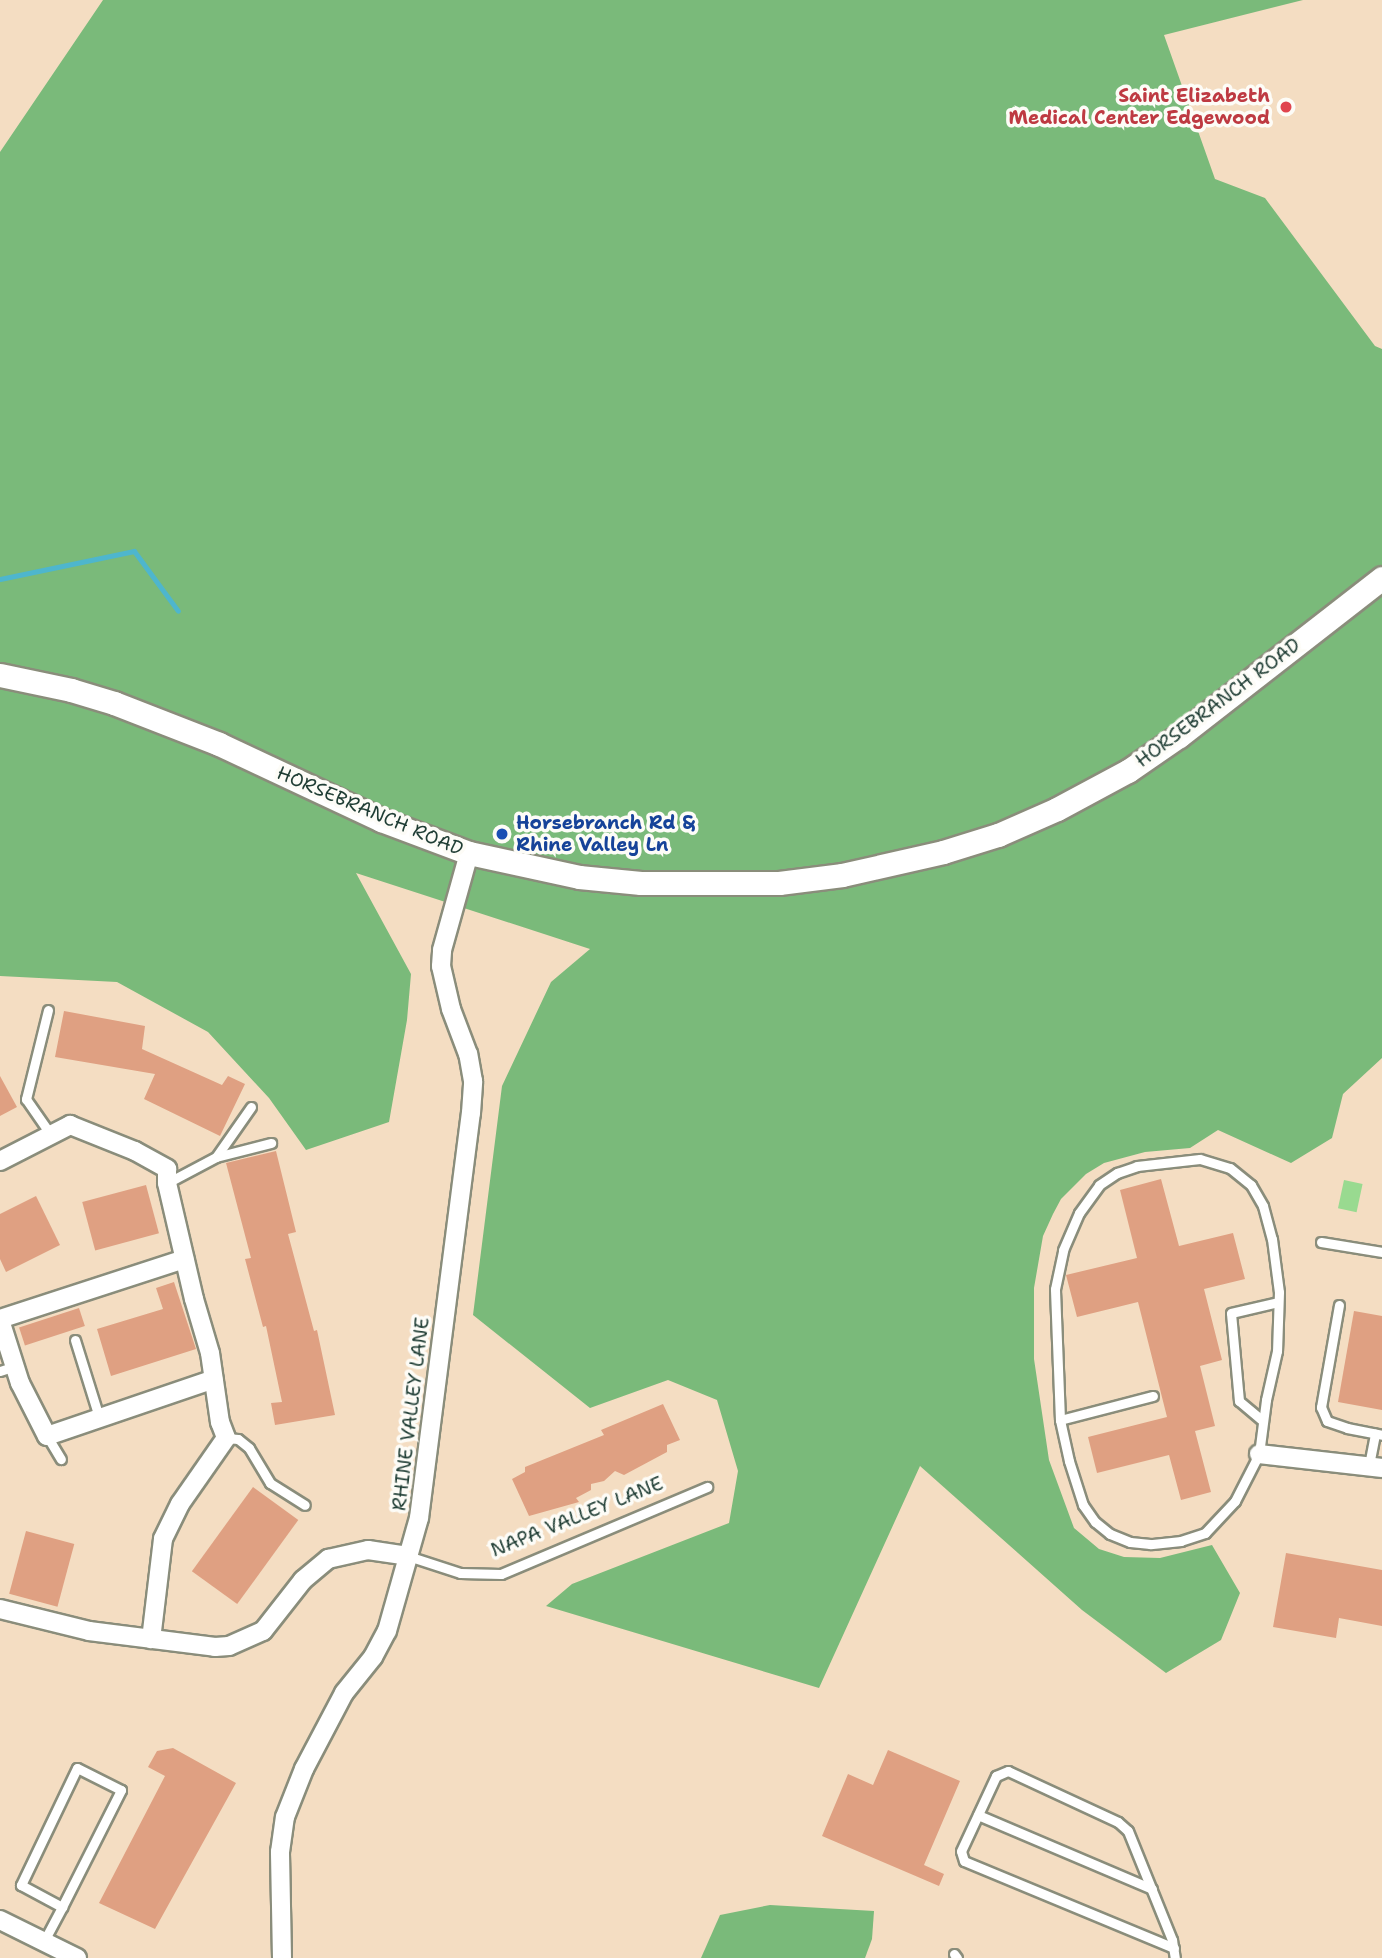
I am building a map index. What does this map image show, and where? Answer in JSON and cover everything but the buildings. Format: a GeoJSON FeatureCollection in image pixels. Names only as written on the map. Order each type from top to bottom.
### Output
{"type":"FeatureCollection","features":[{"type":"Feature","properties":{"kind":"street","name":"HORSEBRANCH ROAD"},"geometry":{"type":"LineString","coordinates":[[0,675],[114,702],[219,744],[381,820],[469,853],[579,877],[694,885],[779,883],[842,876],[943,852],[998,835],[1057,809],[1128,771],[1180,736],[1382,578]]}},
{"type":"Feature","properties":{"kind":"street","name":"RHINE VALLEY LANE"},"geometry":{"type":"LineString","coordinates":[[282,1958],[280,1852],[285,1818],[304,1769],[344,1693],[373,1657],[387,1631],[419,1518],[471,1112],[473,1081],[468,1054],[450,1009],[441,966],[442,950],[469,853]]}},
{"type":"Feature","properties":{"kind":"street"},"geometry":{"type":"LineString","coordinates":[[0,1161],[70,1125],[135,1151],[167,1170],[167,1183],[214,1379],[220,1422],[226,1438],[180,1504],[163,1539],[151,1639]]}},
{"type":"Feature","properties":{"kind":"street"},"geometry":{"type":"LineString","coordinates":[[185,1259],[0,1320],[8,1368],[20,1382],[47,1436],[214,1379]]}},
{"type":"Feature","properties":{"kind":"street"},"geometry":{"type":"LineString","coordinates":[[1259,1454],[1375,1467]]}},
{"type":"Feature","properties":{"kind":"street","name":"NAPA VALLEY LANE"},"geometry":{"type":"LineString","coordinates":[[0,1609],[89,1631],[229,1646],[263,1631],[303,1580],[328,1559],[368,1550],[408,1556]]}},
{"type":"Feature","properties":{"kind":"street"},"geometry":{"type":"LineString","coordinates":[[0,1920],[77,1958]]}},
{"type":"Feature","properties":{"kind":"lane"},"geometry":{"type":"LineString","coordinates":[[48,1010],[26,1099],[51,1135]]}},
{"type":"Feature","properties":{"kind":"lane"},"geometry":{"type":"LineString","coordinates":[[216,1157],[251,1107]]}},
{"type":"Feature","properties":{"kind":"lane"},"geometry":{"type":"LineString","coordinates":[[167,1183],[216,1157],[271,1143]]}},
{"type":"Feature","properties":{"kind":"lane"},"geometry":{"type":"LineString","coordinates":[[1200,1159],[1230,1168],[1244,1177],[1264,1206],[1272,1239],[1278,1302],[1277,1351],[1259,1454],[1235,1501],[1205,1533],[1181,1541],[1150,1544],[1130,1542],[1110,1534],[1095,1522],[1083,1505],[1060,1420],[1055,1289],[1063,1250],[1087,1199],[1099,1185],[1117,1173],[1137,1166],[1200,1159]]}},
{"type":"Feature","properties":{"kind":"lane"},"geometry":{"type":"LineString","coordinates":[[1321,1242],[1382,1252]]}},
{"type":"Feature","properties":{"kind":"lane"},"geometry":{"type":"LineString","coordinates":[[1263,1421],[1239,1401],[1231,1313],[1278,1302]]}},
{"type":"Feature","properties":{"kind":"lane"},"geometry":{"type":"LineString","coordinates":[[1339,1305],[1321,1407],[1327,1421],[1379,1434],[1375,1467]]}},
{"type":"Feature","properties":{"kind":"lane"},"geometry":{"type":"LineString","coordinates":[[75,1340],[99,1417]]}},
{"type":"Feature","properties":{"kind":"lane"},"geometry":{"type":"LineString","coordinates":[[1060,1420],[1153,1396]]}},
{"type":"Feature","properties":{"kind":"lane"},"geometry":{"type":"LineString","coordinates":[[47,1436],[61,1459]]}},
{"type":"Feature","properties":{"kind":"lane"},"geometry":{"type":"LineString","coordinates":[[226,1438],[237,1439],[249,1448],[270,1483],[305,1505]]}},
{"type":"Feature","properties":{"kind":"lane","name":"NAPA VALLEY LANE"},"geometry":{"type":"LineString","coordinates":[[408,1556],[460,1573],[501,1574],[707,1487]]}},
{"type":"Feature","properties":{"kind":"lane"},"geometry":{"type":"LineString","coordinates":[[44,1941],[62,1907],[121,1790],[77,1768],[21,1885],[62,1907]]}},
{"type":"Feature","properties":{"kind":"lane"},"geometry":{"type":"LineString","coordinates":[[1008,1771],[1118,1822],[1128,1831],[1174,1953],[964,1861],[961,1851],[996,1776],[1008,1771]]}},
{"type":"Feature","properties":{"kind":"lane"},"geometry":{"type":"LineString","coordinates":[[978,1815],[1152,1889]]}},
{"type":"Feature","properties":{"kind":"green space"},"geometry":{"type":"Polygon","coordinates":[[[103,0],[1303,0],[1164,35],[1215,179],[1265,198],[1375,346],[1382,349],[1382,1058],[1343,1094],[1332,1138],[1291,1163],[1218,1130],[1190,1148],[1145,1152],[1104,1163],[1086,1174],[1061,1199],[1053,1214],[1043,1236],[1034,1288],[1034,1359],[1049,1460],[1074,1528],[1099,1549],[1124,1557],[1160,1558],[1212,1545],[1240,1593],[1221,1640],[1166,1673],[1082,1610],[920,1466],[819,1688],[546,1606],[572,1584],[729,1523],[738,1471],[717,1400],[668,1380],[590,1408],[473,1315],[502,1086],[551,982],[590,949],[356,873],[411,974],[407,1020],[389,1122],[306,1150],[269,1098],[208,1032],[117,982],[0,976],[0,152],[103,0]]]}},
{"type":"Feature","properties":{"kind":"green space"},"geometry":{"type":"Polygon","coordinates":[[[1344,1180],[1363,1184],[1357,1212],[1338,1208],[1344,1180]]]}},
{"type":"Feature","properties":{"kind":"green space"},"geometry":{"type":"Polygon","coordinates":[[[770,1905],[874,1911],[872,1939],[865,1958],[701,1958],[720,1915],[770,1905]]]}},
{"type":"Feature","properties":{"kind":"waterway"},"geometry":{"type":"LineString","coordinates":[[0,579],[134,551],[178,611]]}},
{"type":"Feature","properties":{"kind":"place","name":"Saint Elizabeth Medical Center Edgewood"},"geometry":{"type":"Point","coordinates":[1286,107]}},
{"type":"Feature","properties":{"kind":"place","name":"Horsebranch Rd & Rhine Valley Ln"},"geometry":{"type":"Point","coordinates":[502,834]}}]}
